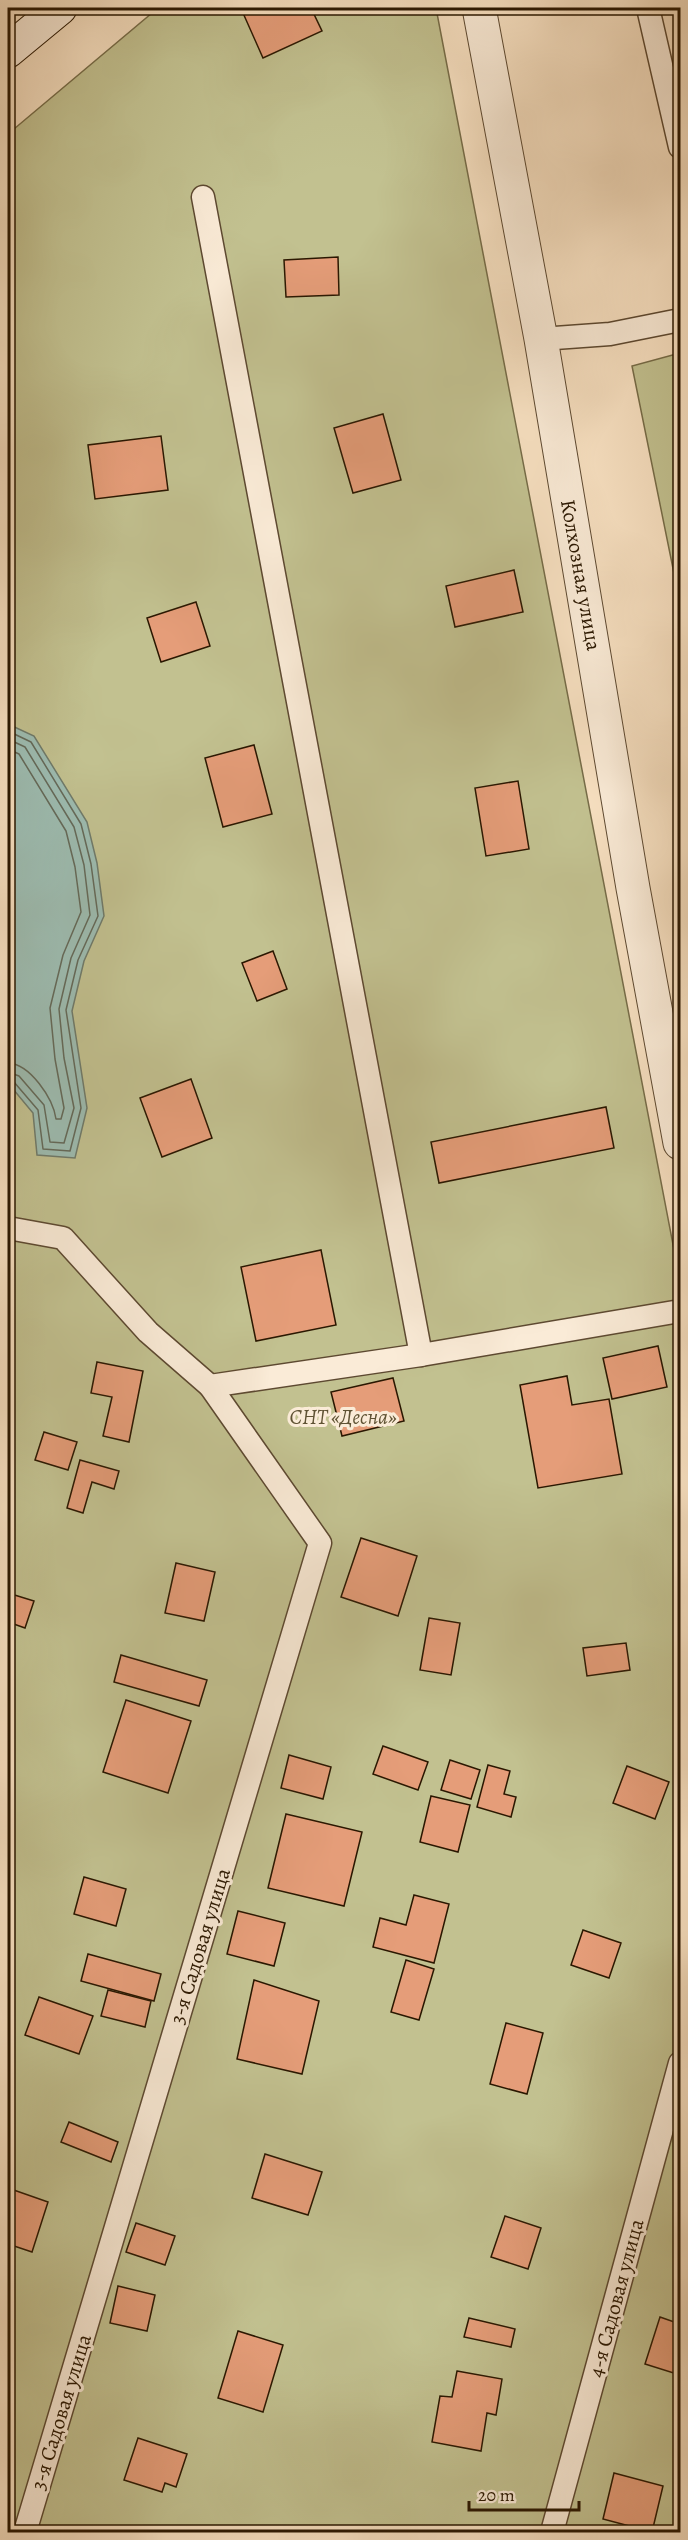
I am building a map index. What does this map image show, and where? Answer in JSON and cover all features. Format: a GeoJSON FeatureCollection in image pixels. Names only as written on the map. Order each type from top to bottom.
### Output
{"type":"FeatureCollection","features":[{"type":"Feature","properties":{"kind":"street"},"geometry":{"type":"LineString","coordinates":[[8,51],[60,8]]}},
{"type":"Feature","properties":{"kind":"street","name":"Колхозная улица"},"geometry":{"type":"LineString","coordinates":[[479,8],[541,339],[633,888],[681,1143]]}},
{"type":"Feature","properties":{"kind":"lane"},"geometry":{"type":"LineString","coordinates":[[648,8],[681,147]]}},
{"type":"Feature","properties":{"kind":"lane"},"geometry":{"type":"LineString","coordinates":[[203,197],[421,1355]]}},
{"type":"Feature","properties":{"kind":"lane"},"geometry":{"type":"LineString","coordinates":[[541,339],[610,334],[681,320]]}},
{"type":"Feature","properties":{"kind":"lane"},"geometry":{"type":"LineString","coordinates":[[8,1228],[63,1238],[148,1332],[210,1386],[421,1355],[681,1311]]}},
{"type":"Feature","properties":{"kind":"lane","name":"3-я Садовая улица"},"geometry":{"type":"LineString","coordinates":[[25,2532],[320,1543],[210,1386]]}},
{"type":"Feature","properties":{"kind":"lane","name":"4-я Садовая улица"},"geometry":{"type":"LineString","coordinates":[[552,2532],[681,2063]]}},
{"type":"Feature","properties":{"kind":"green space","name":"СНТ «Десна»"},"geometry":{"type":"Polygon","coordinates":[[[158,8],[436,8],[680,1281],[680,2532],[8,2532],[8,134],[158,8]]]}},
{"type":"Feature","properties":{"kind":"green space"},"geometry":{"type":"Polygon","coordinates":[[[680,353],[680,603],[632,366],[680,353]]]}},
{"type":"Feature","properties":{"kind":"water"},"geometry":{"type":"Polygon","coordinates":[[[8,724],[34,736],[87,822],[97,863],[104,916],[84,961],[72,1011],[87,1108],[75,1158],[37,1155],[33,1113],[8,1083],[8,724]]]}},
{"type":"Feature","properties":{"kind":"building"},"geometry":{"type":"Polygon","coordinates":[[[256,8],[311,8],[322,31],[263,58],[243,13],[256,8]]]}},
{"type":"Feature","properties":{"kind":"building"},"geometry":{"type":"Polygon","coordinates":[[[338,257],[339,295],[286,297],[284,260],[338,257]]]}},
{"type":"Feature","properties":{"kind":"building"},"geometry":{"type":"Polygon","coordinates":[[[383,414],[401,480],[353,493],[334,428],[383,414]]]}},
{"type":"Feature","properties":{"kind":"building"},"geometry":{"type":"Polygon","coordinates":[[[161,436],[168,490],[95,499],[88,445],[161,436]]]}},
{"type":"Feature","properties":{"kind":"building"},"geometry":{"type":"Polygon","coordinates":[[[514,570],[523,612],[455,627],[446,586],[514,570]]]}},
{"type":"Feature","properties":{"kind":"building"},"geometry":{"type":"Polygon","coordinates":[[[196,602],[210,646],[161,662],[147,618],[196,602]]]}},
{"type":"Feature","properties":{"kind":"building"},"geometry":{"type":"Polygon","coordinates":[[[254,745],[272,814],[223,827],[205,758],[254,745]]]}},
{"type":"Feature","properties":{"kind":"building"},"geometry":{"type":"Polygon","coordinates":[[[518,781],[529,849],[486,856],[475,788],[518,781]]]}},
{"type":"Feature","properties":{"kind":"building"},"geometry":{"type":"Polygon","coordinates":[[[273,951],[287,989],[257,1001],[242,963],[273,951]]]}},
{"type":"Feature","properties":{"kind":"building"},"geometry":{"type":"Polygon","coordinates":[[[191,1079],[212,1138],[162,1157],[140,1098],[191,1079]]]}},
{"type":"Feature","properties":{"kind":"building"},"geometry":{"type":"Polygon","coordinates":[[[606,1107],[614,1148],[439,1183],[431,1142],[606,1107]]]}},
{"type":"Feature","properties":{"kind":"building"},"geometry":{"type":"Polygon","coordinates":[[[321,1250],[336,1325],[256,1341],[241,1267],[321,1250]]]}},
{"type":"Feature","properties":{"kind":"building"},"geometry":{"type":"Polygon","coordinates":[[[658,1346],[667,1387],[612,1399],[603,1358],[658,1346]]]}},
{"type":"Feature","properties":{"kind":"building"},"geometry":{"type":"Polygon","coordinates":[[[97,1362],[143,1371],[129,1442],[103,1436],[112,1397],[91,1393],[97,1362]]]}},
{"type":"Feature","properties":{"kind":"building"},"geometry":{"type":"Polygon","coordinates":[[[567,1376],[572,1405],[609,1399],[622,1474],[538,1488],[520,1385],[567,1376]]]}},
{"type":"Feature","properties":{"kind":"building"},"geometry":{"type":"Polygon","coordinates":[[[393,1378],[404,1421],[342,1436],[331,1392],[393,1378]]]}},
{"type":"Feature","properties":{"kind":"building"},"geometry":{"type":"Polygon","coordinates":[[[44,1432],[77,1442],[68,1470],[35,1460],[44,1432]]]}},
{"type":"Feature","properties":{"kind":"building"},"geometry":{"type":"Polygon","coordinates":[[[80,1460],[119,1471],[114,1489],[92,1482],[83,1513],[67,1508],[80,1460]]]}},
{"type":"Feature","properties":{"kind":"building"},"geometry":{"type":"Polygon","coordinates":[[[361,1538],[417,1556],[398,1616],[341,1597],[361,1538]]]}},
{"type":"Feature","properties":{"kind":"building"},"geometry":{"type":"Polygon","coordinates":[[[176,1563],[215,1572],[204,1621],[165,1613],[176,1563]]]}},
{"type":"Feature","properties":{"kind":"building"},"geometry":{"type":"Polygon","coordinates":[[[8,1593],[34,1601],[25,1628],[8,1622],[8,1593]]]}},
{"type":"Feature","properties":{"kind":"building"},"geometry":{"type":"Polygon","coordinates":[[[429,1618],[460,1623],[451,1675],[420,1670],[429,1618]]]}},
{"type":"Feature","properties":{"kind":"building"},"geometry":{"type":"Polygon","coordinates":[[[626,1643],[630,1670],[587,1676],[583,1648],[626,1643]]]}},
{"type":"Feature","properties":{"kind":"building"},"geometry":{"type":"Polygon","coordinates":[[[121,1655],[207,1680],[199,1706],[114,1682],[121,1655]]]}},
{"type":"Feature","properties":{"kind":"building"},"geometry":{"type":"Polygon","coordinates":[[[126,1700],[191,1721],[168,1793],[103,1772],[126,1700]]]}},
{"type":"Feature","properties":{"kind":"building"},"geometry":{"type":"Polygon","coordinates":[[[383,1746],[428,1762],[418,1790],[373,1774],[383,1746]]]}},
{"type":"Feature","properties":{"kind":"building"},"geometry":{"type":"Polygon","coordinates":[[[289,1755],[331,1767],[323,1799],[281,1788],[289,1755]]]}},
{"type":"Feature","properties":{"kind":"building"},"geometry":{"type":"Polygon","coordinates":[[[450,1760],[480,1770],[471,1799],[441,1790],[450,1760]]]}},
{"type":"Feature","properties":{"kind":"building"},"geometry":{"type":"Polygon","coordinates":[[[488,1765],[510,1771],[504,1794],[516,1797],[511,1817],[477,1807],[488,1765]]]}},
{"type":"Feature","properties":{"kind":"building"},"geometry":{"type":"Polygon","coordinates":[[[627,1766],[669,1782],[655,1819],[613,1803],[627,1766]]]}},
{"type":"Feature","properties":{"kind":"building"},"geometry":{"type":"Polygon","coordinates":[[[431,1796],[470,1805],[458,1852],[420,1842],[431,1796]]]}},
{"type":"Feature","properties":{"kind":"building"},"geometry":{"type":"Polygon","coordinates":[[[286,1814],[362,1832],[344,1906],[268,1888],[286,1814]]]}},
{"type":"Feature","properties":{"kind":"building"},"geometry":{"type":"Polygon","coordinates":[[[84,1877],[126,1889],[116,1926],[74,1914],[84,1877]]]}},
{"type":"Feature","properties":{"kind":"building"},"geometry":{"type":"Polygon","coordinates":[[[414,1895],[449,1904],[434,1963],[373,1947],[380,1918],[406,1925],[414,1895]]]}},
{"type":"Feature","properties":{"kind":"building"},"geometry":{"type":"Polygon","coordinates":[[[238,1911],[285,1923],[274,1966],[227,1954],[238,1911]]]}},
{"type":"Feature","properties":{"kind":"building"},"geometry":{"type":"Polygon","coordinates":[[[583,1930],[621,1943],[609,1978],[571,1965],[583,1930]]]}},
{"type":"Feature","properties":{"kind":"building"},"geometry":{"type":"Polygon","coordinates":[[[88,1954],[161,1974],[154,2001],[81,1981],[88,1954]]]}},
{"type":"Feature","properties":{"kind":"building"},"geometry":{"type":"Polygon","coordinates":[[[406,1960],[434,1969],[419,2020],[391,2012],[406,1960]]]}},
{"type":"Feature","properties":{"kind":"building"},"geometry":{"type":"Polygon","coordinates":[[[254,1980],[319,2001],[302,2074],[237,2059],[254,1980]]]}},
{"type":"Feature","properties":{"kind":"building"},"geometry":{"type":"Polygon","coordinates":[[[108,1990],[151,2001],[145,2027],[101,2016],[108,1990]]]}},
{"type":"Feature","properties":{"kind":"building"},"geometry":{"type":"Polygon","coordinates":[[[39,1997],[93,2016],[79,2054],[25,2035],[39,1997]]]}},
{"type":"Feature","properties":{"kind":"building"},"geometry":{"type":"Polygon","coordinates":[[[506,2023],[543,2033],[527,2094],[490,2084],[506,2023]]]}},
{"type":"Feature","properties":{"kind":"building"},"geometry":{"type":"Polygon","coordinates":[[[69,2122],[118,2142],[111,2162],[61,2142],[69,2122]]]}},
{"type":"Feature","properties":{"kind":"building"},"geometry":{"type":"Polygon","coordinates":[[[265,2154],[322,2172],[308,2215],[252,2198],[265,2154]]]}},
{"type":"Feature","properties":{"kind":"building"},"geometry":{"type":"Polygon","coordinates":[[[8,2188],[48,2202],[32,2252],[8,2244],[8,2188]]]}},
{"type":"Feature","properties":{"kind":"building"},"geometry":{"type":"Polygon","coordinates":[[[505,2216],[541,2228],[528,2269],[491,2257],[505,2216]]]}},
{"type":"Feature","properties":{"kind":"building"},"geometry":{"type":"Polygon","coordinates":[[[136,2223],[175,2236],[165,2265],[126,2252],[136,2223]]]}},
{"type":"Feature","properties":{"kind":"building"},"geometry":{"type":"Polygon","coordinates":[[[118,2286],[155,2295],[147,2331],[110,2323],[118,2286]]]}},
{"type":"Feature","properties":{"kind":"building"},"geometry":{"type":"Polygon","coordinates":[[[660,2317],[680,2324],[680,2375],[645,2364],[660,2317]]]}},
{"type":"Feature","properties":{"kind":"building"},"geometry":{"type":"Polygon","coordinates":[[[469,2318],[515,2329],[511,2347],[464,2337],[469,2318]]]}},
{"type":"Feature","properties":{"kind":"building"},"geometry":{"type":"Polygon","coordinates":[[[238,2331],[283,2345],[263,2412],[218,2398],[238,2331]]]}},
{"type":"Feature","properties":{"kind":"building"},"geometry":{"type":"Polygon","coordinates":[[[457,2371],[502,2379],[496,2415],[487,2413],[481,2451],[432,2442],[440,2396],[452,2397],[457,2371]]]}},
{"type":"Feature","properties":{"kind":"building"},"geometry":{"type":"Polygon","coordinates":[[[138,2438],[187,2454],[176,2487],[165,2483],[162,2492],[124,2480],[138,2438]]]}},
{"type":"Feature","properties":{"kind":"building"},"geometry":{"type":"Polygon","coordinates":[[[614,2473],[663,2486],[652,2532],[603,2519],[614,2473]]]}}]}
